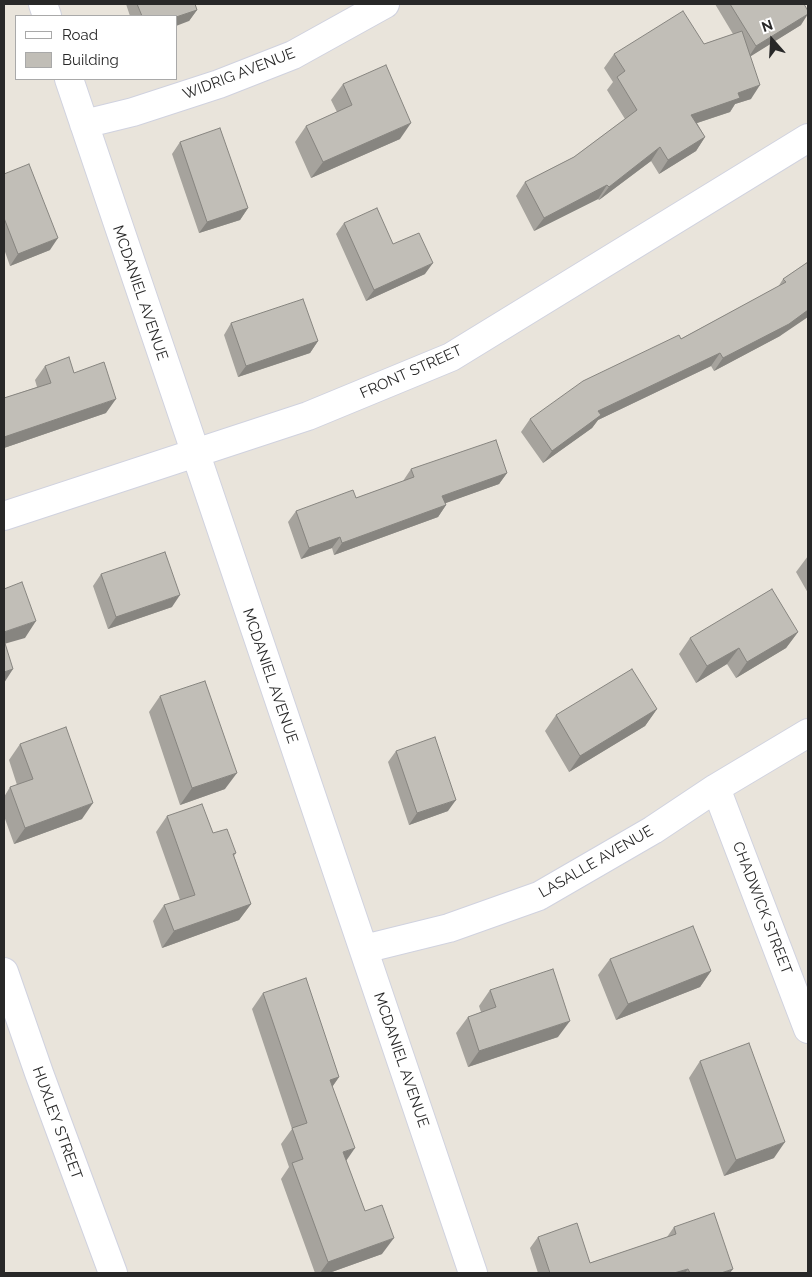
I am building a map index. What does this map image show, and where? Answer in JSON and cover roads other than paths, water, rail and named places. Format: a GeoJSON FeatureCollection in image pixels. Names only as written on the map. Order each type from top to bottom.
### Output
{"type":"FeatureCollection","features":[{"type":"Feature","properties":{"kind":"street","name":"WIDRIG AVENUE"},"geometry":{"type":"LineString","coordinates":[[84,124],[133,112],[209,87],[284,59],[385,4]]}},
{"type":"Feature","properties":{"kind":"street","name":"MCDANIEL AVENUE"},"geometry":{"type":"LineString","coordinates":[[68,80],[474,1273]]}},
{"type":"Feature","properties":{"kind":"street","name":"FRONT STREET"},"geometry":{"type":"LineString","coordinates":[[4,516],[308,416],[451,357],[808,138]]}},
{"type":"Feature","properties":{"kind":"street","name":"LASALLE AVENUE"},"geometry":{"type":"LineString","coordinates":[[364,949],[449,928],[539,896],[653,830],[716,788],[808,733]]}},
{"type":"Feature","properties":{"kind":"street","name":"CHADWICK STREET"},"geometry":{"type":"LineString","coordinates":[[716,788],[808,1028]]}},
{"type":"Feature","properties":{"kind":"street","name":"HUXLEY STREET"},"geometry":{"type":"LineString","coordinates":[[4,972],[39,1074],[113,1273]]}}]}
